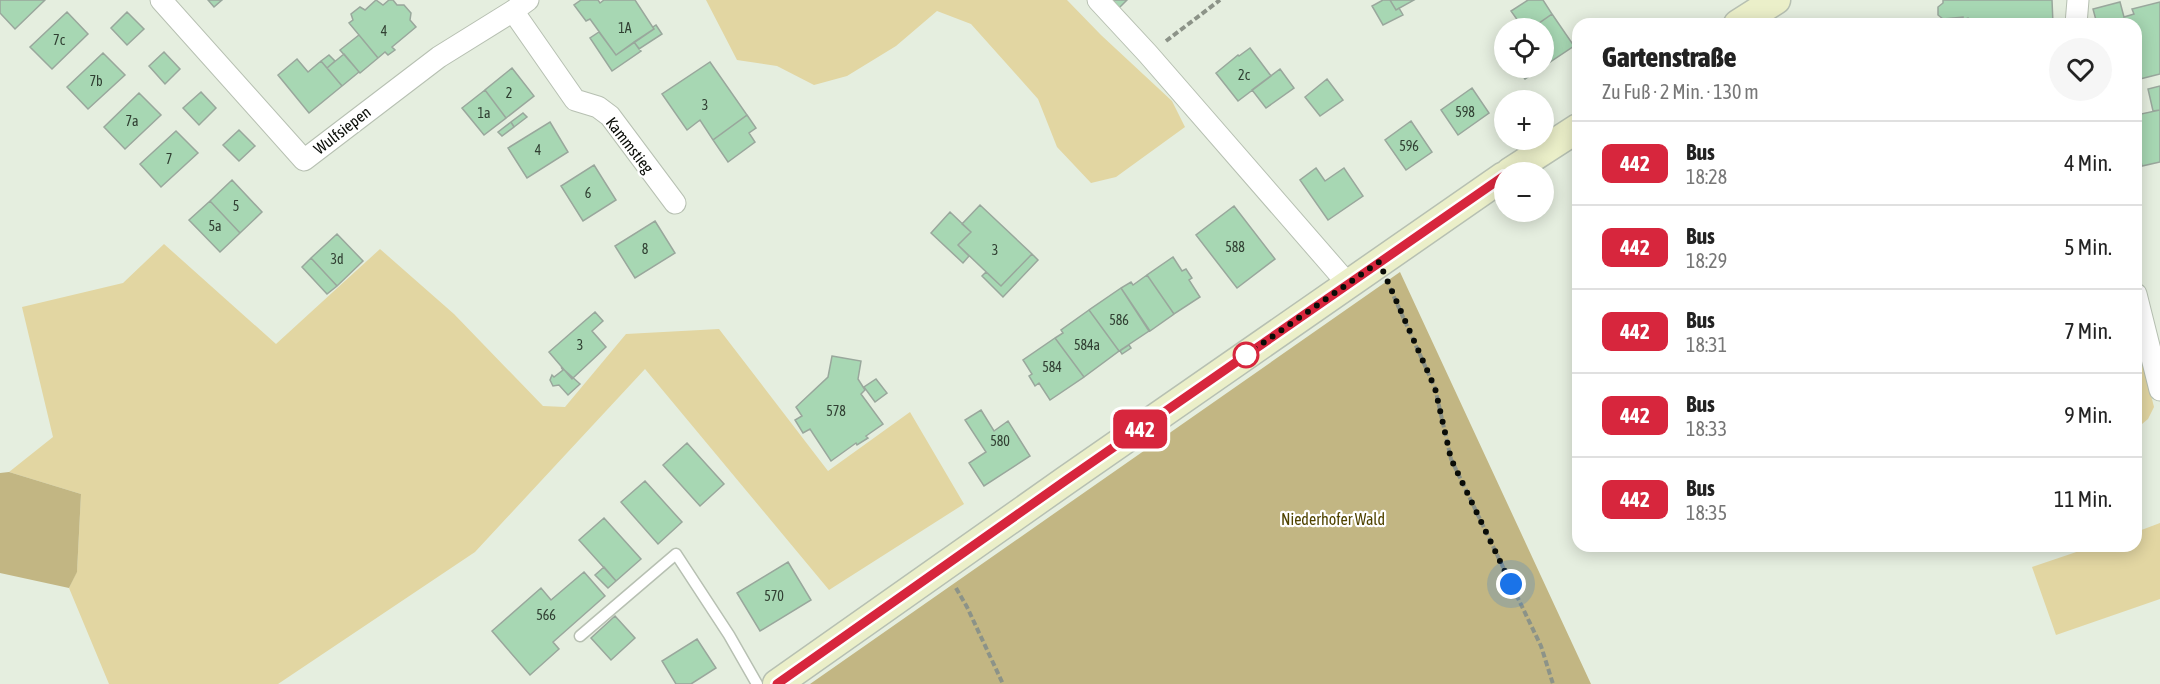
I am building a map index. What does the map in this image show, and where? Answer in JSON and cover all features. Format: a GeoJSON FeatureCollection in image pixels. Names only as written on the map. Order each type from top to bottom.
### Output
{"type":"FeatureCollection","features":[{"type":"Feature","properties":{"kind":"main road"},"geometry":{"type":"LineString","coordinates":[[1748,18],[1776,0]]}},
{"type":"Feature","properties":{"kind":"main road"},"geometry":{"type":"LineString","coordinates":[[1525,162],[1572,132]]}},
{"type":"Feature","properties":{"kind":"main road"},"geometry":{"type":"LineString","coordinates":[[777,684],[1494,183]]}},
{"type":"Feature","properties":{"kind":"street","name":"Wulfsiepen"},"geometry":{"type":"LineString","coordinates":[[161,0],[304,160],[439,57],[520,6]]}},
{"type":"Feature","properties":{"kind":"street"},"geometry":{"type":"LineString","coordinates":[[1098,0],[1148,54],[1348,284]]}},
{"type":"Feature","properties":{"kind":"street"},"geometry":{"type":"LineString","coordinates":[[2076,18],[2078,0]]}},
{"type":"Feature","properties":{"kind":"street","name":"Kammstieg"},"geometry":{"type":"LineString","coordinates":[[520,6],[575,100],[598,107],[610,116],[675,203]]}},
{"type":"Feature","properties":{"kind":"street"},"geometry":{"type":"LineString","coordinates":[[2142,318],[2160,390]]}},
{"type":"Feature","properties":{"kind":"lane"},"geometry":{"type":"LineString","coordinates":[[580,636],[676,554],[729,635],[757,684]]}},
{"type":"Feature","properties":{"kind":"path"},"geometry":{"type":"LineString","coordinates":[[1148,54],[1220,0]]}},
{"type":"Feature","properties":{"kind":"path"},"geometry":{"type":"LineString","coordinates":[[1379,262],[1435,388],[1451,459],[1541,646],[1553,684]]}},
{"type":"Feature","properties":{"kind":"path"},"geometry":{"type":"LineString","coordinates":[[942,567],[967,607],[1003,684]]}},
{"type":"Feature","properties":{"kind":"shaded area"},"geometry":{"type":"Polygon","coordinates":[[[706,0],[1067,0],[1172,101],[1185,127],[1116,177],[1091,183],[1057,147],[1038,99],[971,24],[937,11],[896,46],[847,76],[814,85],[777,66],[737,60],[706,0]]]}},
{"type":"Feature","properties":{"kind":"shaded area"},"geometry":{"type":"Polygon","coordinates":[[[164,244],[276,344],[380,249],[454,314],[543,406],[565,407],[626,334],[719,329],[828,471],[910,412],[964,504],[829,590],[645,369],[475,552],[278,684],[109,684],[69,588],[77,571],[81,494],[9,472],[53,437],[22,307],[123,283],[164,244]]]}},
{"type":"Feature","properties":{"kind":"shaded area"},"geometry":{"type":"Polygon","coordinates":[[[2142,359],[2154,407],[2148,419],[2142,424],[2142,359]]]}},
{"type":"Feature","properties":{"kind":"shaded area"},"geometry":{"type":"Polygon","coordinates":[[[2160,523],[2160,599],[2056,635],[2032,567],[2076,552],[2142,552],[2142,530],[2160,523]]]}},
{"type":"Feature","properties":{"kind":"green space","name":"Niederhofer Wald"},"geometry":{"type":"Polygon","coordinates":[[[1400,272],[1591,684],[810,684],[1400,272]]]}},
{"type":"Feature","properties":{"kind":"green space"},"geometry":{"type":"Polygon","coordinates":[[[9,472],[81,494],[77,572],[69,588],[0,573],[0,473],[9,472]]]}},
{"type":"Feature","properties":{"kind":"building"},"geometry":{"type":"Polygon","coordinates":[[[0,0],[45,0],[15,29],[0,13],[0,0]]]}},
{"type":"Feature","properties":{"kind":"building"},"geometry":{"type":"Polygon","coordinates":[[[208,0],[222,0],[214,7],[208,0]]]}},
{"type":"Feature","properties":{"kind":"building"},"geometry":{"type":"Polygon","coordinates":[[[376,0],[383,5],[393,0],[397,5],[404,5],[411,13],[410,20],[416,27],[392,47],[395,50],[388,55],[385,52],[378,58],[349,23],[353,20],[351,14],[360,7],[365,10],[376,0]]]}},
{"type":"Feature","properties":{"kind":"building"},"geometry":{"type":"Polygon","coordinates":[[[581,0],[598,0],[600,3],[604,0],[635,0],[654,29],[616,55],[590,19],[586,21],[574,5],[581,0]]]}},
{"type":"Feature","properties":{"kind":"building"},"geometry":{"type":"Polygon","coordinates":[[[1110,0],[1127,0],[1118,9],[1110,0]]]}},
{"type":"Feature","properties":{"kind":"building"},"geometry":{"type":"Polygon","coordinates":[[[1383,0],[1390,0],[1396,10],[1399,8],[1403,15],[1383,25],[1372,6],[1383,0]]]}},
{"type":"Feature","properties":{"kind":"building"},"geometry":{"type":"Polygon","coordinates":[[[1390,0],[1414,0],[1396,10],[1390,0]]]}},
{"type":"Feature","properties":{"kind":"building"},"geometry":{"type":"Polygon","coordinates":[[[1528,0],[1543,0],[1552,14],[1546,18],[1516,18],[1511,11],[1528,0]]]}},
{"type":"Feature","properties":{"kind":"building"},"geometry":{"type":"Polygon","coordinates":[[[1943,0],[2052,0],[2053,18],[1942,18],[1938,15],[1938,7],[1943,0]]]}},
{"type":"Feature","properties":{"kind":"building"},"geometry":{"type":"Polygon","coordinates":[[[2120,2],[2124,17],[2134,14],[2132,9],[2160,2],[2160,74],[2142,78],[2142,18],[2095,18],[2093,9],[2120,2]]]}},
{"type":"Feature","properties":{"kind":"building"},"geometry":{"type":"Polygon","coordinates":[[[67,12],[88,34],[52,69],[30,47],[67,12]]]}},
{"type":"Feature","properties":{"kind":"building"},"geometry":{"type":"Polygon","coordinates":[[[127,12],[144,29],[127,45],[111,28],[127,12]]]}},
{"type":"Feature","properties":{"kind":"building"},"geometry":{"type":"Polygon","coordinates":[[[1552,14],[1572,43],[1572,47],[1554,59],[1554,18],[1546,18],[1552,14]]]}},
{"type":"Feature","properties":{"kind":"building"},"geometry":{"type":"Polygon","coordinates":[[[656,25],[662,34],[639,49],[634,42],[654,29],[656,25]]]}},
{"type":"Feature","properties":{"kind":"building"},"geometry":{"type":"Polygon","coordinates":[[[599,32],[616,55],[634,42],[641,51],[612,71],[590,38],[599,32]]]}},
{"type":"Feature","properties":{"kind":"building"},"geometry":{"type":"Polygon","coordinates":[[[359,35],[378,58],[360,73],[340,50],[359,35]]]}},
{"type":"Feature","properties":{"kind":"building"},"geometry":{"type":"Polygon","coordinates":[[[1250,48],[1271,76],[1238,101],[1216,73],[1250,48]]]}},
{"type":"Feature","properties":{"kind":"building"},"geometry":{"type":"Polygon","coordinates":[[[164,52],[180,69],[165,84],[149,66],[164,52]]]}},
{"type":"Feature","properties":{"kind":"building"},"geometry":{"type":"Polygon","coordinates":[[[103,53],[125,75],[88,109],[67,87],[103,53]]]}},
{"type":"Feature","properties":{"kind":"building"},"geometry":{"type":"Polygon","coordinates":[[[344,54],[359,72],[342,86],[327,68],[344,54]]]}},
{"type":"Feature","properties":{"kind":"building"},"geometry":{"type":"Polygon","coordinates":[[[329,55],[335,61],[327,68],[321,61],[329,55]]]}},
{"type":"Feature","properties":{"kind":"building"},"geometry":{"type":"Polygon","coordinates":[[[297,59],[308,72],[321,61],[342,86],[309,113],[278,75],[297,59]]]}},
{"type":"Feature","properties":{"kind":"building"},"geometry":{"type":"Polygon","coordinates":[[[710,62],[747,115],[713,140],[700,120],[687,130],[662,94],[710,62]]]}},
{"type":"Feature","properties":{"kind":"building"},"geometry":{"type":"Polygon","coordinates":[[[512,68],[534,96],[506,118],[485,90],[512,68]]]}},
{"type":"Feature","properties":{"kind":"building"},"geometry":{"type":"Polygon","coordinates":[[[1280,69],[1294,88],[1266,108],[1252,90],[1280,69]]]}},
{"type":"Feature","properties":{"kind":"building"},"geometry":{"type":"Polygon","coordinates":[[[1327,79],[1343,100],[1320,116],[1305,97],[1327,79]]]}},
{"type":"Feature","properties":{"kind":"building"},"geometry":{"type":"Polygon","coordinates":[[[2160,86],[2160,110],[2153,111],[2148,89],[2160,86]]]}},
{"type":"Feature","properties":{"kind":"building"},"geometry":{"type":"Polygon","coordinates":[[[1472,88],[1489,113],[1458,135],[1441,110],[1472,88]]]}},
{"type":"Feature","properties":{"kind":"building"},"geometry":{"type":"Polygon","coordinates":[[[485,90],[506,118],[484,135],[462,108],[485,90]]]}},
{"type":"Feature","properties":{"kind":"building"},"geometry":{"type":"Polygon","coordinates":[[[201,92],[216,108],[199,125],[183,108],[201,92]]]}},
{"type":"Feature","properties":{"kind":"building"},"geometry":{"type":"Polygon","coordinates":[[[139,93],[161,115],[125,149],[104,127],[139,93]]]}},
{"type":"Feature","properties":{"kind":"building"},"geometry":{"type":"Polygon","coordinates":[[[2160,110],[2160,162],[2142,166],[2142,114],[2160,110]]]}},
{"type":"Feature","properties":{"kind":"building"},"geometry":{"type":"Polygon","coordinates":[[[523,113],[527,117],[514,127],[511,122],[523,113]]]}},
{"type":"Feature","properties":{"kind":"building"},"geometry":{"type":"Polygon","coordinates":[[[747,115],[756,128],[749,133],[755,142],[728,162],[713,140],[747,115]]]}},
{"type":"Feature","properties":{"kind":"building"},"geometry":{"type":"Polygon","coordinates":[[[1411,121],[1432,152],[1406,170],[1385,140],[1411,121]]]}},
{"type":"Feature","properties":{"kind":"building"},"geometry":{"type":"Polygon","coordinates":[[[511,122],[514,127],[502,136],[498,132],[511,122]]]}},
{"type":"Feature","properties":{"kind":"building"},"geometry":{"type":"Polygon","coordinates":[[[550,122],[568,152],[527,178],[508,148],[550,122]]]}},
{"type":"Feature","properties":{"kind":"building"},"geometry":{"type":"Polygon","coordinates":[[[239,130],[255,146],[239,161],[223,145],[239,130]]]}},
{"type":"Feature","properties":{"kind":"building"},"geometry":{"type":"Polygon","coordinates":[[[176,131],[198,153],[161,187],[140,164],[176,131]]]}},
{"type":"Feature","properties":{"kind":"building"},"geometry":{"type":"Polygon","coordinates":[[[594,165],[616,200],[583,221],[561,186],[594,165]]]}},
{"type":"Feature","properties":{"kind":"building"},"geometry":{"type":"Polygon","coordinates":[[[1316,168],[1325,181],[1344,168],[1363,196],[1328,220],[1300,180],[1316,168]]]}},
{"type":"Feature","properties":{"kind":"building"},"geometry":{"type":"Polygon","coordinates":[[[232,180],[262,212],[240,233],[210,201],[232,180]]]}},
{"type":"Feature","properties":{"kind":"building"},"geometry":{"type":"Polygon","coordinates":[[[210,201],[240,233],[220,252],[189,220],[210,201]]]}},
{"type":"Feature","properties":{"kind":"building"},"geometry":{"type":"Polygon","coordinates":[[[980,205],[1032,254],[1001,286],[958,245],[971,232],[962,224],[980,205]]]}},
{"type":"Feature","properties":{"kind":"building"},"geometry":{"type":"Polygon","coordinates":[[[1234,206],[1275,259],[1237,288],[1196,235],[1234,206]]]}},
{"type":"Feature","properties":{"kind":"building"},"geometry":{"type":"Polygon","coordinates":[[[950,212],[971,232],[958,245],[969,256],[963,263],[931,233],[950,212]]]}},
{"type":"Feature","properties":{"kind":"building"},"geometry":{"type":"Polygon","coordinates":[[[655,221],[675,253],[635,278],[615,246],[655,221]]]}},
{"type":"Feature","properties":{"kind":"building"},"geometry":{"type":"Polygon","coordinates":[[[337,234],[363,261],[337,286],[311,258],[337,234]]]}},
{"type":"Feature","properties":{"kind":"building"},"geometry":{"type":"Polygon","coordinates":[[[1032,254],[1038,260],[1003,297],[982,276],[986,272],[1001,286],[1032,254]]]}},
{"type":"Feature","properties":{"kind":"building"},"geometry":{"type":"Polygon","coordinates":[[[1173,257],[1182,271],[1186,269],[1192,278],[1189,280],[1200,297],[1174,314],[1147,275],[1173,257]]]}},
{"type":"Feature","properties":{"kind":"building"},"geometry":{"type":"Polygon","coordinates":[[[311,258],[337,286],[327,294],[302,267],[311,258]]]}},
{"type":"Feature","properties":{"kind":"building"},"geometry":{"type":"Polygon","coordinates":[[[1147,275],[1174,314],[1150,331],[1121,288],[1131,282],[1133,285],[1147,275]]]}},
{"type":"Feature","properties":{"kind":"building"},"geometry":{"type":"Polygon","coordinates":[[[1121,288],[1149,331],[1119,351],[1089,310],[1121,288]]]}},
{"type":"Feature","properties":{"kind":"building"},"geometry":{"type":"Polygon","coordinates":[[[1089,310],[1119,351],[1084,377],[1055,338],[1063,333],[1061,330],[1089,310]]]}},
{"type":"Feature","properties":{"kind":"building"},"geometry":{"type":"Polygon","coordinates":[[[595,312],[603,321],[592,331],[606,347],[572,379],[549,352],[595,312]]]}},
{"type":"Feature","properties":{"kind":"building"},"geometry":{"type":"Polygon","coordinates":[[[1055,338],[1084,377],[1050,400],[1039,383],[1035,386],[1029,376],[1032,374],[1023,360],[1055,338]]]}},
{"type":"Feature","properties":{"kind":"building"},"geometry":{"type":"Polygon","coordinates":[[[1129,345],[1131,348],[1122,354],[1120,351],[1129,345]]]}},
{"type":"Feature","properties":{"kind":"building"},"geometry":{"type":"Polygon","coordinates":[[[832,356],[861,361],[858,379],[865,390],[861,394],[883,424],[866,436],[868,438],[857,445],[856,443],[831,461],[810,429],[803,433],[795,420],[802,416],[796,407],[828,377],[832,356]]]}},
{"type":"Feature","properties":{"kind":"building"},"geometry":{"type":"Polygon","coordinates":[[[561,367],[580,384],[568,395],[559,385],[553,386],[550,380],[552,375],[554,377],[563,370],[561,367]]]}},
{"type":"Feature","properties":{"kind":"building"},"geometry":{"type":"Polygon","coordinates":[[[876,379],[887,393],[875,402],[864,387],[876,379]]]}},
{"type":"Feature","properties":{"kind":"building"},"geometry":{"type":"Polygon","coordinates":[[[981,410],[994,431],[1008,421],[1030,456],[984,486],[969,463],[986,452],[965,420],[981,410]]]}},
{"type":"Feature","properties":{"kind":"building"},"geometry":{"type":"Polygon","coordinates":[[[687,443],[724,484],[700,506],[663,465],[687,443]]]}},
{"type":"Feature","properties":{"kind":"building"},"geometry":{"type":"Polygon","coordinates":[[[645,481],[682,522],[658,544],[621,502],[645,481]]]}},
{"type":"Feature","properties":{"kind":"building"},"geometry":{"type":"Polygon","coordinates":[[[604,518],[641,559],[616,581],[579,540],[604,518]]]}},
{"type":"Feature","properties":{"kind":"building"},"geometry":{"type":"Polygon","coordinates":[[[788,562],[811,600],[760,631],[737,593],[788,562]]]}},
{"type":"Feature","properties":{"kind":"building"},"geometry":{"type":"Polygon","coordinates":[[[604,567],[616,581],[608,588],[595,575],[604,567]]]}},
{"type":"Feature","properties":{"kind":"building"},"geometry":{"type":"Polygon","coordinates":[[[584,572],[605,596],[553,642],[559,649],[530,675],[492,631],[541,588],[551,600],[584,572]]]}},
{"type":"Feature","properties":{"kind":"building"},"geometry":{"type":"Polygon","coordinates":[[[615,616],[635,638],[611,660],[591,638],[615,616]]]}},
{"type":"Feature","properties":{"kind":"building"},"geometry":{"type":"Polygon","coordinates":[[[697,639],[716,668],[691,684],[676,684],[662,661],[697,639]]]}},
{"type":"Feature","properties":{"kind":"bus line","name":"442"},"geometry":{"type":"LineString","coordinates":[[777,684],[1494,183]]}},
{"type":"Feature","properties":{"kind":"route"},"geometry":{"type":"LineString","coordinates":[[1246,355],[1379,262],[1435,388],[1451,459],[1511,584]]}}]}
